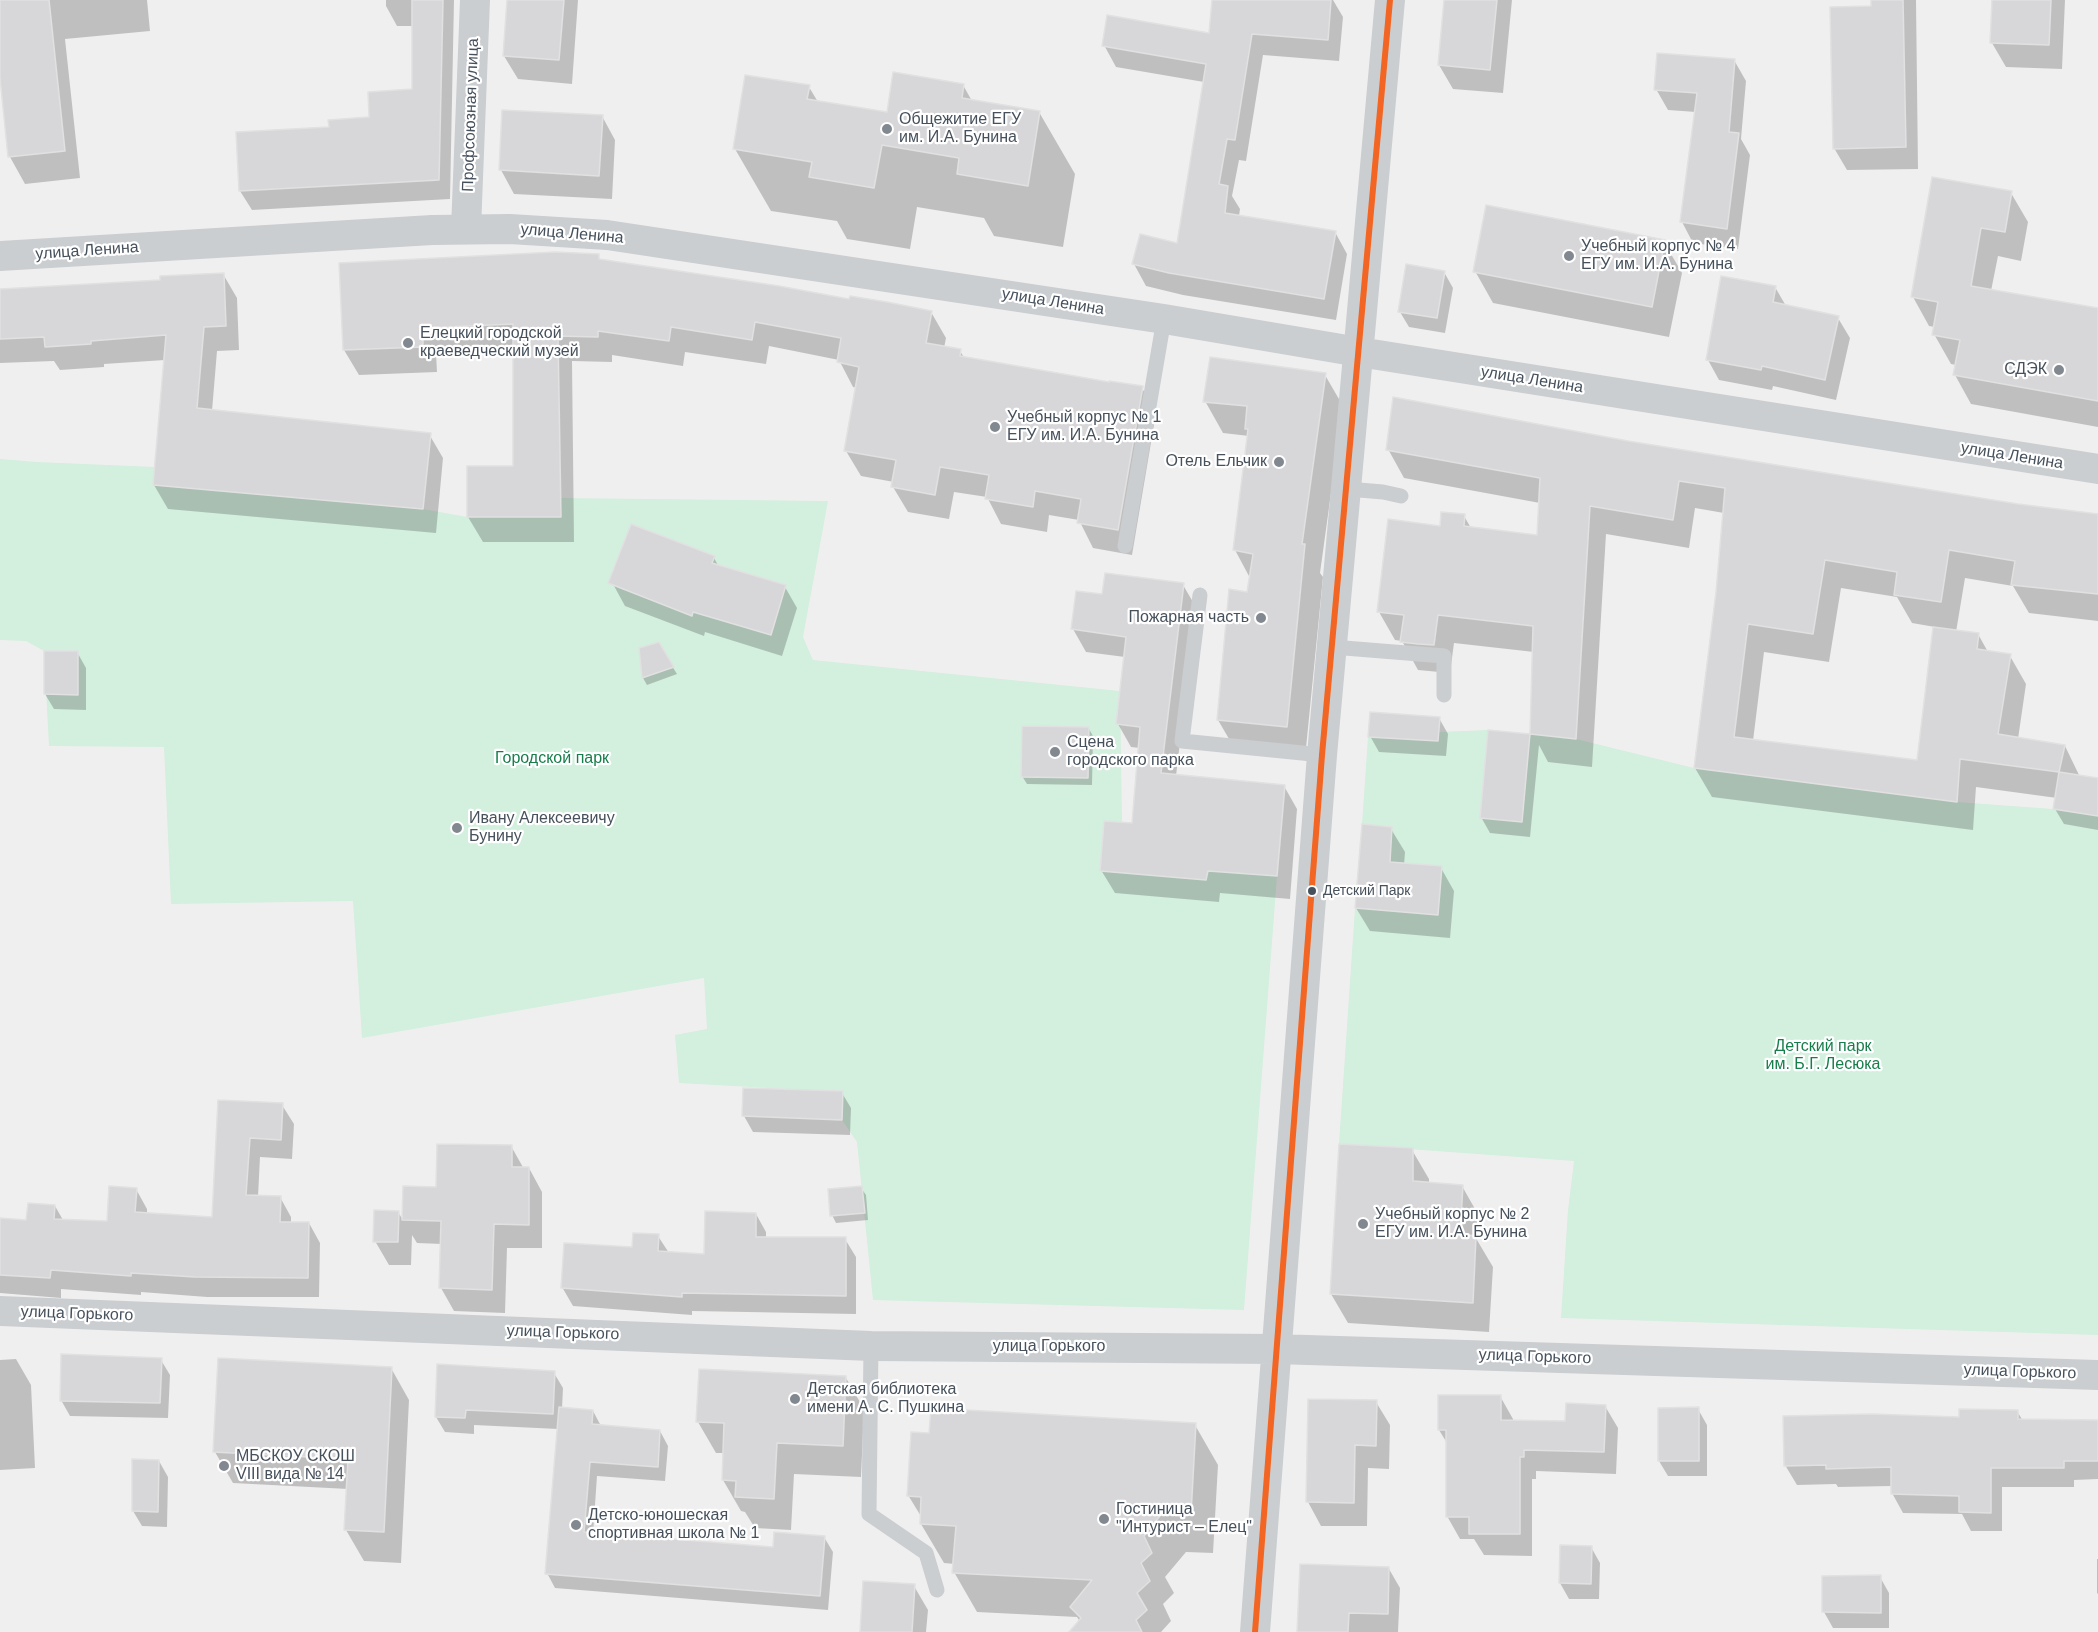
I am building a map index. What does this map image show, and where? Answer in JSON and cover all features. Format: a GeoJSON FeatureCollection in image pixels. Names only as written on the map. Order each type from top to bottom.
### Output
{"type":"FeatureCollection","features":[{"type":"Feature","properties":{"kind":"street","name":"Профсоюзная улица"},"geometry":{"type":"LineString","coordinates":[[466,229],[475,0]]}},
{"type":"Feature","properties":{"kind":"street"},"geometry":{"type":"LineString","coordinates":[[1256,1632],[1322,755],[1390,0]]}},
{"type":"Feature","properties":{"kind":"street","name":"улица Ленина"},"geometry":{"type":"LineString","coordinates":[[0,256],[420,230],[510,229],[607,235],[1164,319],[2098,469]]}},
{"type":"Feature","properties":{"kind":"street","name":"улица Горького"},"geometry":{"type":"LineString","coordinates":[[0,1311],[871,1346],[1276,1349],[2098,1375]]}},
{"type":"Feature","properties":{"kind":"lane"},"geometry":{"type":"LineString","coordinates":[[1125,546],[1164,319]]}},
{"type":"Feature","properties":{"kind":"lane"},"geometry":{"type":"LineString","coordinates":[[1347,489],[1401,496]]}},
{"type":"Feature","properties":{"kind":"lane"},"geometry":{"type":"LineString","coordinates":[[1200,595],[1182,741],[1322,755]]}},
{"type":"Feature","properties":{"kind":"lane"},"geometry":{"type":"LineString","coordinates":[[1332,647],[1444,656],[1444,695]]}},
{"type":"Feature","properties":{"kind":"lane"},"geometry":{"type":"LineString","coordinates":[[871,1346],[868,1514],[926,1553],[938,1590]]}},
{"type":"Feature","properties":{"kind":"green space","name":"Городской парк"},"geometry":{"type":"Polygon","coordinates":[[[0,459],[155,467],[153,485],[423,509],[467,517],[560,517],[560,498],[828,501],[803,637],[813,660],[1120,691],[1122,822],[1211,830],[1208,871],[1277,876],[1244,1310],[873,1300],[857,1142],[842,1120],[842,1092],[679,1083],[675,1035],[707,1029],[704,978],[362,1038],[353,901],[171,904],[164,747],[49,746],[44,651],[26,641],[0,640],[0,459]]]}},
{"type":"Feature","properties":{"kind":"green space","name":"Детский парк им. Б.Г. Лесюка"},"geometry":{"type":"Polygon","coordinates":[[[1488,730],[1480,818],[1522,822],[1530,734],[1576,739],[1694,768],[1957,802],[2053,809],[2098,816],[2098,1335],[1561,1318],[1568,1210],[1574,1161],[1339,1144],[1355,908],[1437,915],[1442,867],[1377,861],[1378,848],[1391,848],[1392,828],[1362,824],[1368,737],[1437,741],[1439,732],[1488,730]]]}},
{"type":"Feature","properties":{"kind":"building"},"geometry":{"type":"Polygon","coordinates":[[[0,0],[49,0],[65,151],[8,157],[0,78],[0,0]]]}},
{"type":"Feature","properties":{"kind":"building"},"geometry":{"type":"Polygon","coordinates":[[[412,0],[443,0],[439,180],[239,191],[236,132],[329,127],[328,120],[369,117],[368,92],[412,89],[412,0]]]}},
{"type":"Feature","properties":{"kind":"building"},"geometry":{"type":"Polygon","coordinates":[[[507,0],[564,0],[559,60],[503,56],[507,0]]]}},
{"type":"Feature","properties":{"kind":"building"},"geometry":{"type":"Polygon","coordinates":[[[1212,0],[1331,0],[1328,40],[1252,34],[1235,140],[1227,139],[1219,184],[1228,186],[1225,213],[1336,231],[1324,299],[1169,273],[1132,264],[1140,234],[1177,243],[1206,64],[1102,46],[1107,15],[1209,33],[1212,0]]]}},
{"type":"Feature","properties":{"kind":"building"},"geometry":{"type":"Polygon","coordinates":[[[1444,0],[1497,0],[1490,70],[1438,65],[1444,0]]]}},
{"type":"Feature","properties":{"kind":"building"},"geometry":{"type":"Polygon","coordinates":[[[1871,0],[1903,0],[1906,147],[1833,149],[1830,7],[1871,6],[1871,0]]]}},
{"type":"Feature","properties":{"kind":"building"},"geometry":{"type":"Polygon","coordinates":[[[1992,0],[2051,0],[2049,45],[1990,43],[1992,0]]]}},
{"type":"Feature","properties":{"kind":"building"},"geometry":{"type":"Polygon","coordinates":[[[1657,53],[1735,59],[1729,132],[1739,133],[1727,229],[1680,222],[1697,93],[1654,90],[1657,53]]]}},
{"type":"Feature","properties":{"kind":"building","name":"Общежитие ЕГУ им. И.А. Бунина"},"geometry":{"type":"Polygon","coordinates":[[[893,72],[964,84],[962,98],[1040,111],[1028,186],[957,174],[959,158],[882,145],[874,188],[809,177],[812,162],[733,149],[745,75],[810,85],[807,99],[887,112],[893,72]]]}},
{"type":"Feature","properties":{"kind":"building"},"geometry":{"type":"Polygon","coordinates":[[[502,110],[603,115],[599,176],[499,170],[502,110]]]}},
{"type":"Feature","properties":{"kind":"building"},"geometry":{"type":"Polygon","coordinates":[[[1932,177],[2012,191],[2005,232],[1981,228],[1971,286],[2098,308],[2098,401],[1953,375],[1960,340],[1932,335],[1938,302],[1911,297],[1932,177]]]}},
{"type":"Feature","properties":{"kind":"building","name":"Учебный корпус № 4 ЕГУ им. И.А. Бунина"},"geometry":{"type":"Polygon","coordinates":[[[1486,205],[1665,240],[1652,307],[1473,272],[1486,205]]]}},
{"type":"Feature","properties":{"kind":"building"},"geometry":{"type":"Polygon","coordinates":[[[555,252],[599,254],[599,259],[849,299],[850,296],[932,311],[926,343],[961,349],[960,356],[1143,386],[1118,530],[1077,523],[1081,499],[1035,491],[1033,507],[985,499],[989,475],[940,467],[935,495],[891,487],[896,460],[844,451],[859,367],[837,362],[841,338],[755,322],[752,340],[671,327],[669,341],[598,331],[598,337],[558,336],[561,517],[467,517],[467,466],[513,466],[513,324],[423,328],[423,347],[343,350],[339,263],[555,252]]]}},
{"type":"Feature","properties":{"kind":"building"},"geometry":{"type":"Polygon","coordinates":[[[1406,264],[1445,271],[1437,318],[1398,312],[1406,264]]]}},
{"type":"Feature","properties":{"kind":"building"},"geometry":{"type":"Polygon","coordinates":[[[224,273],[226,326],[204,327],[197,408],[431,433],[423,509],[153,485],[166,335],[45,347],[44,337],[0,339],[0,289],[160,280],[160,276],[224,273]]]}},
{"type":"Feature","properties":{"kind":"building"},"geometry":{"type":"Polygon","coordinates":[[[1721,276],[1776,286],[1773,302],[1839,316],[1825,380],[1762,366],[1761,370],[1706,360],[1721,276]]]}},
{"type":"Feature","properties":{"kind":"building"},"geometry":{"type":"Polygon","coordinates":[[[1210,357],[1326,373],[1302,544],[1305,544],[1287,727],[1217,720],[1229,589],[1247,592],[1253,554],[1233,550],[1248,429],[1245,429],[1247,406],[1203,402],[1210,357]]]}},
{"type":"Feature","properties":{"kind":"building"},"geometry":{"type":"Polygon","coordinates":[[[1393,397],[1628,441],[2018,504],[2098,514],[2098,594],[2011,585],[2015,561],[1949,550],[1941,602],[1894,595],[1897,572],[1825,560],[1813,634],[1748,624],[1734,737],[1917,760],[1933,627],[1979,633],[1977,649],[2011,654],[1998,734],[2065,745],[2059,772],[1960,759],[1957,802],[1694,768],[1716,592],[1725,488],[1679,481],[1673,520],[1590,506],[1576,739],[1530,734],[1533,626],[1438,615],[1434,645],[1418,644],[1400,642],[1404,615],[1377,612],[1388,519],[1440,526],[1441,512],[1465,514],[1464,526],[1537,535],[1540,478],[1386,450],[1393,397]]]}},
{"type":"Feature","properties":{"kind":"building"},"geometry":{"type":"Polygon","coordinates":[[[631,524],[715,556],[712,563],[786,585],[771,635],[693,612],[692,616],[608,583],[631,524]]]}},
{"type":"Feature","properties":{"kind":"building"},"geometry":{"type":"Polygon","coordinates":[[[1105,573],[1184,583],[1161,773],[1285,785],[1277,876],[1208,871],[1206,880],[1100,871],[1104,821],[1132,823],[1140,727],[1116,724],[1126,637],[1071,629],[1076,591],[1102,594],[1105,573]]]}},
{"type":"Feature","properties":{"kind":"building"},"geometry":{"type":"Polygon","coordinates":[[[659,642],[674,667],[642,678],[639,648],[659,642]]]}},
{"type":"Feature","properties":{"kind":"building"},"geometry":{"type":"Polygon","coordinates":[[[44,651],[78,651],[78,695],[44,694],[44,651]]]}},
{"type":"Feature","properties":{"kind":"building"},"geometry":{"type":"Polygon","coordinates":[[[1370,712],[1440,717],[1438,741],[1368,737],[1370,712]]]}},
{"type":"Feature","properties":{"kind":"building","name":"Сцена городского парка"},"geometry":{"type":"Polygon","coordinates":[[[1022,726],[1089,727],[1088,778],[1021,777],[1022,726]]]}},
{"type":"Feature","properties":{"kind":"building"},"geometry":{"type":"Polygon","coordinates":[[[1488,730],[1530,734],[1522,822],[1480,818],[1488,730]]]}},
{"type":"Feature","properties":{"kind":"building"},"geometry":{"type":"Polygon","coordinates":[[[2059,772],[2098,778],[2098,816],[2053,809],[2059,772]]]}},
{"type":"Feature","properties":{"kind":"building"},"geometry":{"type":"Polygon","coordinates":[[[1362,824],[1392,827],[1390,862],[1442,866],[1438,915],[1355,908],[1362,824]]]}},
{"type":"Feature","properties":{"kind":"building"},"geometry":{"type":"Polygon","coordinates":[[[743,1088],[843,1091],[842,1120],[742,1116],[743,1088]]]}},
{"type":"Feature","properties":{"kind":"building"},"geometry":{"type":"Polygon","coordinates":[[[218,1100],[283,1103],[281,1140],[250,1138],[246,1195],[281,1196],[280,1222],[309,1222],[308,1278],[195,1277],[131,1273],[131,1276],[51,1270],[50,1278],[0,1275],[0,1218],[26,1220],[28,1203],[55,1205],[54,1219],[107,1221],[109,1186],[137,1188],[135,1212],[212,1217],[218,1100]]]}},
{"type":"Feature","properties":{"kind":"building"},"geometry":{"type":"Polygon","coordinates":[[[437,1144],[512,1145],[512,1167],[529,1167],[529,1225],[494,1224],[492,1290],[439,1288],[441,1221],[402,1220],[403,1186],[436,1187],[437,1144]]]}},
{"type":"Feature","properties":{"kind":"building","name":"Учебный корпус № 2 ЕГУ им. И.А. Бунина"},"geometry":{"type":"Polygon","coordinates":[[[1339,1144],[1413,1148],[1413,1181],[1463,1185],[1460,1234],[1476,1236],[1473,1303],[1330,1294],[1339,1144]]]}},
{"type":"Feature","properties":{"kind":"building"},"geometry":{"type":"Polygon","coordinates":[[[862,1186],[865,1213],[830,1216],[828,1189],[862,1186]]]}},
{"type":"Feature","properties":{"kind":"building"},"geometry":{"type":"Polygon","coordinates":[[[374,1210],[399,1211],[398,1242],[373,1242],[374,1210]]]}},
{"type":"Feature","properties":{"kind":"building"},"geometry":{"type":"Polygon","coordinates":[[[705,1211],[756,1213],[756,1237],[846,1237],[846,1296],[682,1293],[682,1297],[561,1288],[564,1243],[632,1247],[633,1233],[659,1234],[658,1251],[704,1254],[705,1211]]]}},
{"type":"Feature","properties":{"kind":"building"},"geometry":{"type":"Polygon","coordinates":[[[61,1354],[162,1358],[160,1403],[60,1401],[61,1354]]]}},
{"type":"Feature","properties":{"kind":"building"},"geometry":{"type":"Polygon","coordinates":[[[218,1358],[392,1367],[384,1532],[344,1530],[348,1459],[213,1452],[218,1358]]]}},
{"type":"Feature","properties":{"kind":"building"},"geometry":{"type":"Polygon","coordinates":[[[437,1364],[555,1371],[553,1414],[466,1410],[465,1418],[435,1417],[437,1364]]]}},
{"type":"Feature","properties":{"kind":"building"},"geometry":{"type":"Polygon","coordinates":[[[699,1369],[846,1376],[843,1446],[777,1443],[774,1499],[735,1497],[736,1481],[722,1480],[724,1423],[696,1422],[699,1369]]]}},
{"type":"Feature","properties":{"kind":"building"},"geometry":{"type":"Polygon","coordinates":[[[1438,1395],[1501,1395],[1501,1420],[1565,1421],[1566,1403],[1606,1405],[1604,1452],[1524,1450],[1524,1457],[1520,1457],[1520,1534],[1469,1534],[1469,1517],[1446,1517],[1446,1430],[1438,1430],[1438,1395]]]}},
{"type":"Feature","properties":{"kind":"building"},"geometry":{"type":"Polygon","coordinates":[[[1308,1399],[1377,1400],[1376,1446],[1355,1445],[1354,1503],[1306,1502],[1308,1399]]]}},
{"type":"Feature","properties":{"kind":"building"},"geometry":{"type":"Polygon","coordinates":[[[559,1407],[593,1410],[592,1424],[660,1430],[658,1467],[590,1462],[584,1532],[773,1547],[774,1532],[825,1536],[820,1596],[545,1574],[559,1407]]]}},
{"type":"Feature","properties":{"kind":"building"},"geometry":{"type":"Polygon","coordinates":[[[1699,1407],[1699,1461],[1658,1461],[1658,1408],[1699,1407]]]}},
{"type":"Feature","properties":{"kind":"building"},"geometry":{"type":"Polygon","coordinates":[[[931,1408],[1196,1423],[1191,1514],[1163,1512],[1144,1536],[1152,1553],[1141,1563],[1150,1581],[1137,1593],[1147,1610],[1136,1620],[1142,1632],[1069,1632],[1081,1618],[1070,1607],[1092,1580],[952,1573],[956,1526],[920,1524],[921,1497],[907,1496],[911,1432],[929,1433],[931,1408]]]}},
{"type":"Feature","properties":{"kind":"building"},"geometry":{"type":"Polygon","coordinates":[[[1959,1409],[2018,1410],[2018,1419],[2098,1420],[2098,1461],[2064,1461],[2064,1468],[1991,1468],[1991,1513],[1959,1512],[1959,1496],[1891,1494],[1891,1467],[1826,1469],[1826,1465],[1784,1466],[1783,1416],[1872,1414],[1959,1417],[1959,1409]]]}},
{"type":"Feature","properties":{"kind":"building"},"geometry":{"type":"Polygon","coordinates":[[[132,1459],[159,1460],[158,1512],[132,1511],[132,1459]]]}},
{"type":"Feature","properties":{"kind":"building"},"geometry":{"type":"Polygon","coordinates":[[[1560,1545],[1592,1546],[1591,1584],[1559,1583],[1560,1545]]]}},
{"type":"Feature","properties":{"kind":"building"},"geometry":{"type":"Polygon","coordinates":[[[1300,1564],[1389,1567],[1388,1614],[1349,1613],[1348,1632],[1297,1632],[1300,1564]]]}},
{"type":"Feature","properties":{"kind":"building"},"geometry":{"type":"Polygon","coordinates":[[[1881,1575],[1881,1613],[1822,1612],[1822,1576],[1881,1575]]]}},
{"type":"Feature","properties":{"kind":"building"},"geometry":{"type":"Polygon","coordinates":[[[863,1581],[915,1584],[912,1632],[860,1632],[863,1581]]]}},
{"type":"Feature","properties":{"kind":"transit line"},"geometry":{"type":"LineString","coordinates":[[1255,1632],[1322,755],[1390,0]]}},
{"type":"Feature","properties":{"kind":"place","name":"Общежитие ЕГУ им. И.А. Бунина"},"geometry":{"type":"Point","coordinates":[887,129]}},
{"type":"Feature","properties":{"kind":"place","name":"Учебный корпус № 4 ЕГУ им. И.А. Бунина"},"geometry":{"type":"Point","coordinates":[1569,256]}},
{"type":"Feature","properties":{"kind":"place","name":"Елецкий городской краеведческий музей"},"geometry":{"type":"Point","coordinates":[408,343]}},
{"type":"Feature","properties":{"kind":"place","name":"СДЭК"},"geometry":{"type":"Point","coordinates":[2059,370]}},
{"type":"Feature","properties":{"kind":"place","name":"Учебный корпус № 1 ЕГУ им. И.А. Бунина"},"geometry":{"type":"Point","coordinates":[995,427]}},
{"type":"Feature","properties":{"kind":"place","name":"Отель Ельчик"},"geometry":{"type":"Point","coordinates":[1279,462]}},
{"type":"Feature","properties":{"kind":"place","name":"Пожарная часть"},"geometry":{"type":"Point","coordinates":[1261,618]}},
{"type":"Feature","properties":{"kind":"place","name":"Сцена городского парка"},"geometry":{"type":"Point","coordinates":[1055,752]}},
{"type":"Feature","properties":{"kind":"place","name":"Ивану Алексеевичу Бунину"},"geometry":{"type":"Point","coordinates":[457,828]}},
{"type":"Feature","properties":{"kind":"place","name":"Детский Парк"},"geometry":{"type":"Point","coordinates":[1312,891]}},
{"type":"Feature","properties":{"kind":"place","name":"Учебный корпус № 2 ЕГУ им. И.А. Бунина"},"geometry":{"type":"Point","coordinates":[1363,1224]}},
{"type":"Feature","properties":{"kind":"place","name":"Детская библиотека имени А. С. Пушкина"},"geometry":{"type":"Point","coordinates":[795,1399]}},
{"type":"Feature","properties":{"kind":"place","name":"МБСКОУ СКОШ VIII вида № 14"},"geometry":{"type":"Point","coordinates":[224,1466]}},
{"type":"Feature","properties":{"kind":"place","name":"Гостиница \"Интурист – Елец\""},"geometry":{"type":"Point","coordinates":[1104,1519]}},
{"type":"Feature","properties":{"kind":"place","name":"Детско-юношеская спортивная школа № 1"},"geometry":{"type":"Point","coordinates":[576,1525]}}]}
